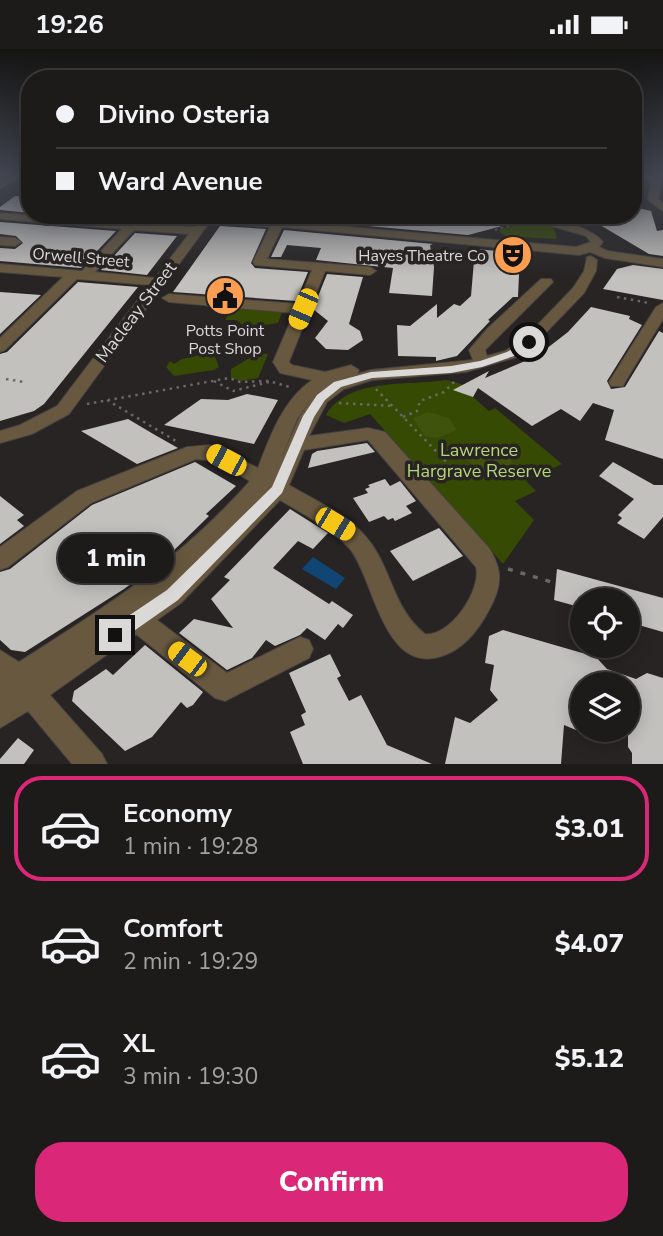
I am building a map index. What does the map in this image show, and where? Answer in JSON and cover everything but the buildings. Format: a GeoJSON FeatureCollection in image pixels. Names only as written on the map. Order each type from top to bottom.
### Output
{"type":"FeatureCollection","features":[{"type":"Feature","properties":{"kind":"street"},"geometry":{"type":"LineString","coordinates":[[0,216],[21,217]]}},
{"type":"Feature","properties":{"kind":"street"},"geometry":{"type":"LineString","coordinates":[[111,224],[197,231]]}},
{"type":"Feature","properties":{"kind":"street","name":"Macleay Street"},"geometry":{"type":"LineString","coordinates":[[0,437],[26,430],[63,409],[202,224]]}},
{"type":"Feature","properties":{"kind":"street"},"geometry":{"type":"LineString","coordinates":[[278,224],[259,262],[370,271]]}},
{"type":"Feature","properties":{"kind":"street"},"geometry":{"type":"LineString","coordinates":[[288,224],[592,253],[663,263]]}},
{"type":"Feature","properties":{"kind":"street"},"geometry":{"type":"LineString","coordinates":[[0,714],[11,682],[102,625],[166,578],[240,508],[271,484],[277,443],[297,405],[330,388],[371,375],[482,364],[511,354],[529,342],[579,290],[590,271],[592,253],[597,242],[586,232],[545,224]]}},
{"type":"Feature","properties":{"kind":"street"},"geometry":{"type":"LineString","coordinates":[[0,347],[131,226]]}},
{"type":"Feature","properties":{"kind":"street"},"geometry":{"type":"LineString","coordinates":[[0,241],[15,242]]}},
{"type":"Feature","properties":{"kind":"street"},"geometry":{"type":"LineString","coordinates":[[320,267],[281,362],[289,370],[330,388]]}},
{"type":"Feature","properties":{"kind":"street","name":"Orwell Street"},"geometry":{"type":"LineString","coordinates":[[0,268],[159,282]]}},
{"type":"Feature","properties":{"kind":"street"},"geometry":{"type":"LineString","coordinates":[[482,364],[477,350],[483,341],[546,282]]}},
{"type":"Feature","properties":{"kind":"street"},"geometry":{"type":"LineString","coordinates":[[169,298],[303,309]]}},
{"type":"Feature","properties":{"kind":"street"},"geometry":{"type":"LineString","coordinates":[[618,382],[657,305]]}},
{"type":"Feature","properties":{"kind":"street"},"geometry":{"type":"LineString","coordinates":[[11,682],[137,620],[173,595],[271,484],[321,398],[330,388]]}},
{"type":"Feature","properties":{"kind":"street"},"geometry":{"type":"LineString","coordinates":[[0,560],[84,498],[194,452],[211,452],[271,484],[353,537],[359,544],[393,615],[419,645],[433,648],[443,646],[458,632],[484,593],[489,577],[481,555],[374,435],[295,445]]}},
{"type":"Feature","properties":{"kind":"street"},"geometry":{"type":"LineString","coordinates":[[137,620],[225,688],[300,649]]}},
{"type":"Feature","properties":{"kind":"street"},"geometry":{"type":"LineString","coordinates":[[11,682],[92,764]]}},
{"type":"Feature","properties":{"kind":"path"},"geometry":{"type":"LineString","coordinates":[[495,230],[508,224]]}},
{"type":"Feature","properties":{"kind":"path"},"geometry":{"type":"LineString","coordinates":[[617,297],[657,305]]}},
{"type":"Feature","properties":{"kind":"path"},"geometry":{"type":"LineString","coordinates":[[214,381],[233,391],[272,382],[278,377]]}},
{"type":"Feature","properties":{"kind":"path"},"geometry":{"type":"LineString","coordinates":[[87,404],[229,378],[240,382],[272,382]]}},
{"type":"Feature","properties":{"kind":"path"},"geometry":{"type":"LineString","coordinates":[[6,379],[24,381]]}},
{"type":"Feature","properties":{"kind":"path"},"geometry":{"type":"LineString","coordinates":[[369,382],[461,477]]}},
{"type":"Feature","properties":{"kind":"path"},"geometry":{"type":"LineString","coordinates":[[403,417],[417,411],[420,401],[444,392],[451,384]]}},
{"type":"Feature","properties":{"kind":"path"},"geometry":{"type":"LineString","coordinates":[[330,388],[356,407],[393,406]]}},
{"type":"Feature","properties":{"kind":"path"},"geometry":{"type":"LineString","coordinates":[[107,400],[194,452]]}},
{"type":"Feature","properties":{"kind":"path"},"geometry":{"type":"LineString","coordinates":[[506,569],[555,583]]}},
{"type":"Feature","properties":{"kind":"green space"},"geometry":{"type":"Polygon","coordinates":[[[519,224],[537,224],[553,227],[557,237],[505,236],[498,230],[519,224]]]}},
{"type":"Feature","properties":{"kind":"green space"},"geometry":{"type":"Polygon","coordinates":[[[218,306],[282,312],[278,323],[247,328],[236,320],[225,320],[228,315],[215,309],[218,306]]]}},
{"type":"Feature","properties":{"kind":"green space"},"geometry":{"type":"Polygon","coordinates":[[[213,352],[219,367],[214,370],[174,376],[166,367],[170,361],[174,364],[182,359],[213,352]]]}},
{"type":"Feature","properties":{"kind":"green space"},"geometry":{"type":"Polygon","coordinates":[[[258,353],[268,354],[258,378],[241,381],[231,378],[231,369],[258,353]]]}},
{"type":"Feature","properties":{"kind":"green space","name":"Lawrence Hargrave Reserve"},"geometry":{"type":"Polygon","coordinates":[[[446,380],[461,384],[475,393],[473,397],[489,411],[495,408],[562,464],[526,481],[536,491],[515,501],[534,520],[503,564],[370,414],[344,423],[326,415],[336,403],[349,394],[364,389],[380,385],[446,380]]]}},
{"type":"Feature","properties":{"kind":"green space"},"geometry":{"type":"Polygon","coordinates":[[[428,412],[449,418],[457,430],[437,438],[425,436],[413,418],[428,412]]]}},
{"type":"Feature","properties":{"kind":"green space"},"geometry":{"type":"Polygon","coordinates":[[[492,443],[511,451],[512,467],[482,472],[467,460],[469,454],[492,443]]]}},
{"type":"Feature","properties":{"kind":"water"},"geometry":{"type":"Polygon","coordinates":[[[313,557],[345,578],[336,589],[302,569],[313,557]]]}},
{"type":"Feature","properties":{"kind":"place","name":"Hayes Theatre Co"},"geometry":{"type":"Point","coordinates":[513,255]}},
{"type":"Feature","properties":{"kind":"place","name":"Potts Point Post Shop"},"geometry":{"type":"Point","coordinates":[225,296]}},
{"type":"Feature","properties":{"kind":"route"},"geometry":{"type":"LineString","coordinates":[[115,635],[173,595],[277,490],[309,416],[321,398],[338,385],[371,375],[451,370],[482,364],[511,354],[529,342]]}}]}
